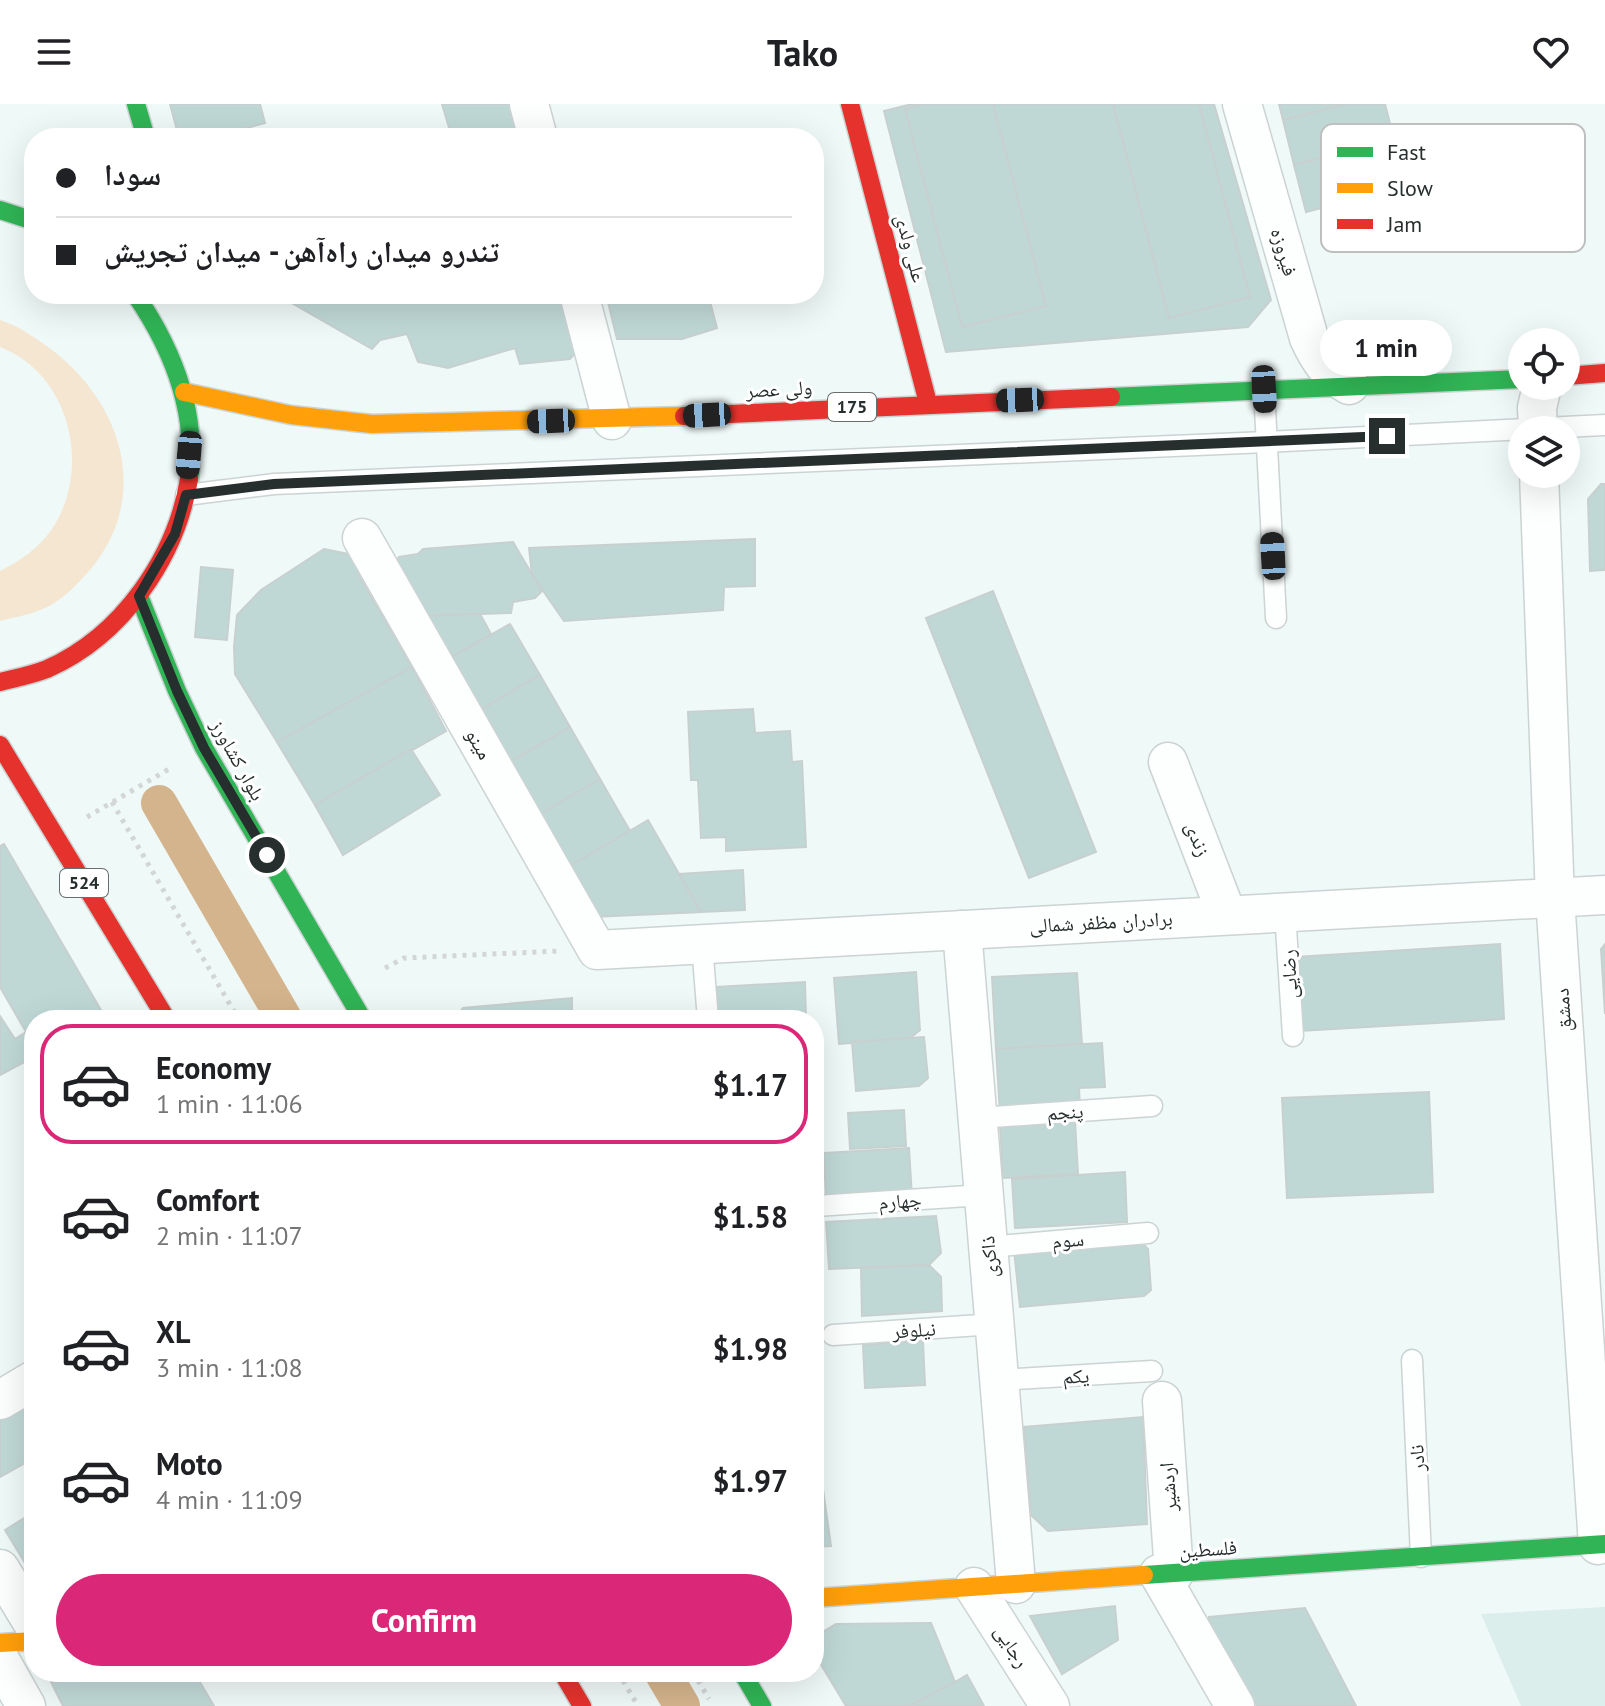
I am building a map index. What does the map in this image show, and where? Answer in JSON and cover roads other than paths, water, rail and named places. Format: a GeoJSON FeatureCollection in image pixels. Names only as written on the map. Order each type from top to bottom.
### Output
{"type":"FeatureCollection","features":[{"type":"Feature","properties":{"kind":"main road"},"geometry":{"type":"LineString","coordinates":[[136,104],[143,128]]}},
{"type":"Feature","properties":{"kind":"main road","name":"علی ولدی"},"geometry":{"type":"LineString","coordinates":[[850,104],[928,403]]}},
{"type":"Feature","properties":{"kind":"main road"},"geometry":{"type":"LineString","coordinates":[[3,210],[24,217]]}},
{"type":"Feature","properties":{"kind":"main road"},"geometry":{"type":"LineString","coordinates":[[0,682],[48,668],[102,635],[139,596],[175,534],[186,495],[189,455],[184,392],[174,360],[152,315],[143,304]]}},
{"type":"Feature","properties":{"kind":"main road"},"geometry":{"type":"LineString","coordinates":[[152,315],[157,304]]}},
{"type":"Feature","properties":{"kind":"main road"},"geometry":{"type":"LineString","coordinates":[[1580,375],[1605,373]]}},
{"type":"Feature","properties":{"kind":"main road","name":"ولی عصر"},"geometry":{"type":"LineString","coordinates":[[184,392],[281,414],[372,425],[612,420],[928,403],[1508,379]]}},
{"type":"Feature","properties":{"kind":"main road","name":"بلوار کشاورز"},"geometry":{"type":"LineString","coordinates":[[139,596],[177,691],[204,748],[357,1010]]}},
{"type":"Feature","properties":{"kind":"main road","name":"524"},"geometry":{"type":"LineString","coordinates":[[0,745],[161,1010]]}},
{"type":"Feature","properties":{"kind":"main road","name":"فلسطین"},"geometry":{"type":"LineString","coordinates":[[824,1597],[1602,1544]]}},
{"type":"Feature","properties":{"kind":"main road"},"geometry":{"type":"LineString","coordinates":[[0,1643],[24,1642]]}},
{"type":"Feature","properties":{"kind":"main road"},"geometry":{"type":"LineString","coordinates":[[568,1682],[582,1706]]}},
{"type":"Feature","properties":{"kind":"main road"},"geometry":{"type":"LineString","coordinates":[[748,1682],[762,1706]]}},
{"type":"Feature","properties":{"kind":"street"},"geometry":{"type":"LineString","coordinates":[[529,104],[535,128]]}},
{"type":"Feature","properties":{"kind":"street","name":"فیروزه"},"geometry":{"type":"LineString","coordinates":[[1242,104],[1309,338],[1319,361],[1332,376],[1349,385]]}},
{"type":"Feature","properties":{"kind":"street"},"geometry":{"type":"LineString","coordinates":[[582,304],[612,420]]}},
{"type":"Feature","properties":{"kind":"street","name":"دمشق"},"geometry":{"type":"LineString","coordinates":[[1540,488],[1555,898],[1602,1544]]}},
{"type":"Feature","properties":{"kind":"street","name":"مینو"},"geometry":{"type":"LineString","coordinates":[[362,538],[597,950]]}},
{"type":"Feature","properties":{"kind":"street","name":"زندی"},"geometry":{"type":"LineString","coordinates":[[1168,762],[1227,915]]}},
{"type":"Feature","properties":{"kind":"street","name":"برادران مظفر شمالی"},"geometry":{"type":"LineString","coordinates":[[597,950],[1605,895]]}},
{"type":"Feature","properties":{"kind":"street","name":"ذاکری"},"geometry":{"type":"LineString","coordinates":[[962,930],[1016,1584]]}},
{"type":"Feature","properties":{"kind":"street"},"geometry":{"type":"LineString","coordinates":[[0,1400],[24,1386]]}},
{"type":"Feature","properties":{"kind":"street","name":"اردشیر"},"geometry":{"type":"LineString","coordinates":[[1157,1386],[1166,1574]]}},
{"type":"Feature","properties":{"kind":"street"},"geometry":{"type":"LineString","coordinates":[[0,1569],[24,1609]]}},
{"type":"Feature","properties":{"kind":"street"},"geometry":{"type":"LineString","coordinates":[[1166,1574],[1235,1706]]}},
{"type":"Feature","properties":{"kind":"street","name":"رجایی"},"geometry":{"type":"LineString","coordinates":[[974,1587],[1050,1706]]}},
{"type":"Feature","properties":{"kind":"street"},"geometry":{"type":"LineString","coordinates":[[0,1660],[26,1706]]}},
{"type":"Feature","properties":{"kind":"lane"},"geometry":{"type":"LineString","coordinates":[[1264,389],[1276,618]]}},
{"type":"Feature","properties":{"kind":"lane"},"geometry":{"type":"LineString","coordinates":[[1580,426],[1605,425]]}},
{"type":"Feature","properties":{"kind":"lane"},"geometry":{"type":"LineString","coordinates":[[186,495],[289,483],[1508,430]]}},
{"type":"Feature","properties":{"kind":"lane","name":"رضایی"},"geometry":{"type":"LineString","coordinates":[[1285,912],[1293,1036]]}},
{"type":"Feature","properties":{"kind":"lane"},"geometry":{"type":"LineString","coordinates":[[702,944],[707,1010]]}},
{"type":"Feature","properties":{"kind":"lane","name":"پنجم"},"geometry":{"type":"LineString","coordinates":[[978,1118],[1152,1106]]}},
{"type":"Feature","properties":{"kind":"lane","name":"چهارم"},"geometry":{"type":"LineString","coordinates":[[824,1205],[983,1195]]}},
{"type":"Feature","properties":{"kind":"lane","name":"سوم"},"geometry":{"type":"LineString","coordinates":[[988,1247],[1148,1233]]}},
{"type":"Feature","properties":{"kind":"lane","name":"نیلوفر"},"geometry":{"type":"LineString","coordinates":[[833,1335],[995,1324]]}},
{"type":"Feature","properties":{"kind":"lane","name":"نادر"},"geometry":{"type":"LineString","coordinates":[[1412,1360],[1421,1557]]}},
{"type":"Feature","properties":{"kind":"lane","name":"یکم"},"geometry":{"type":"LineString","coordinates":[[999,1380],[1157,1386]]}},
{"type":"Feature","properties":{"kind":"waterway"},"geometry":{"type":"LineString","coordinates":[[159,803],[279,1010]]}},
{"type":"Feature","properties":{"kind":"waterway"},"geometry":{"type":"LineString","coordinates":[[668,1682],[682,1706]]}}]}
